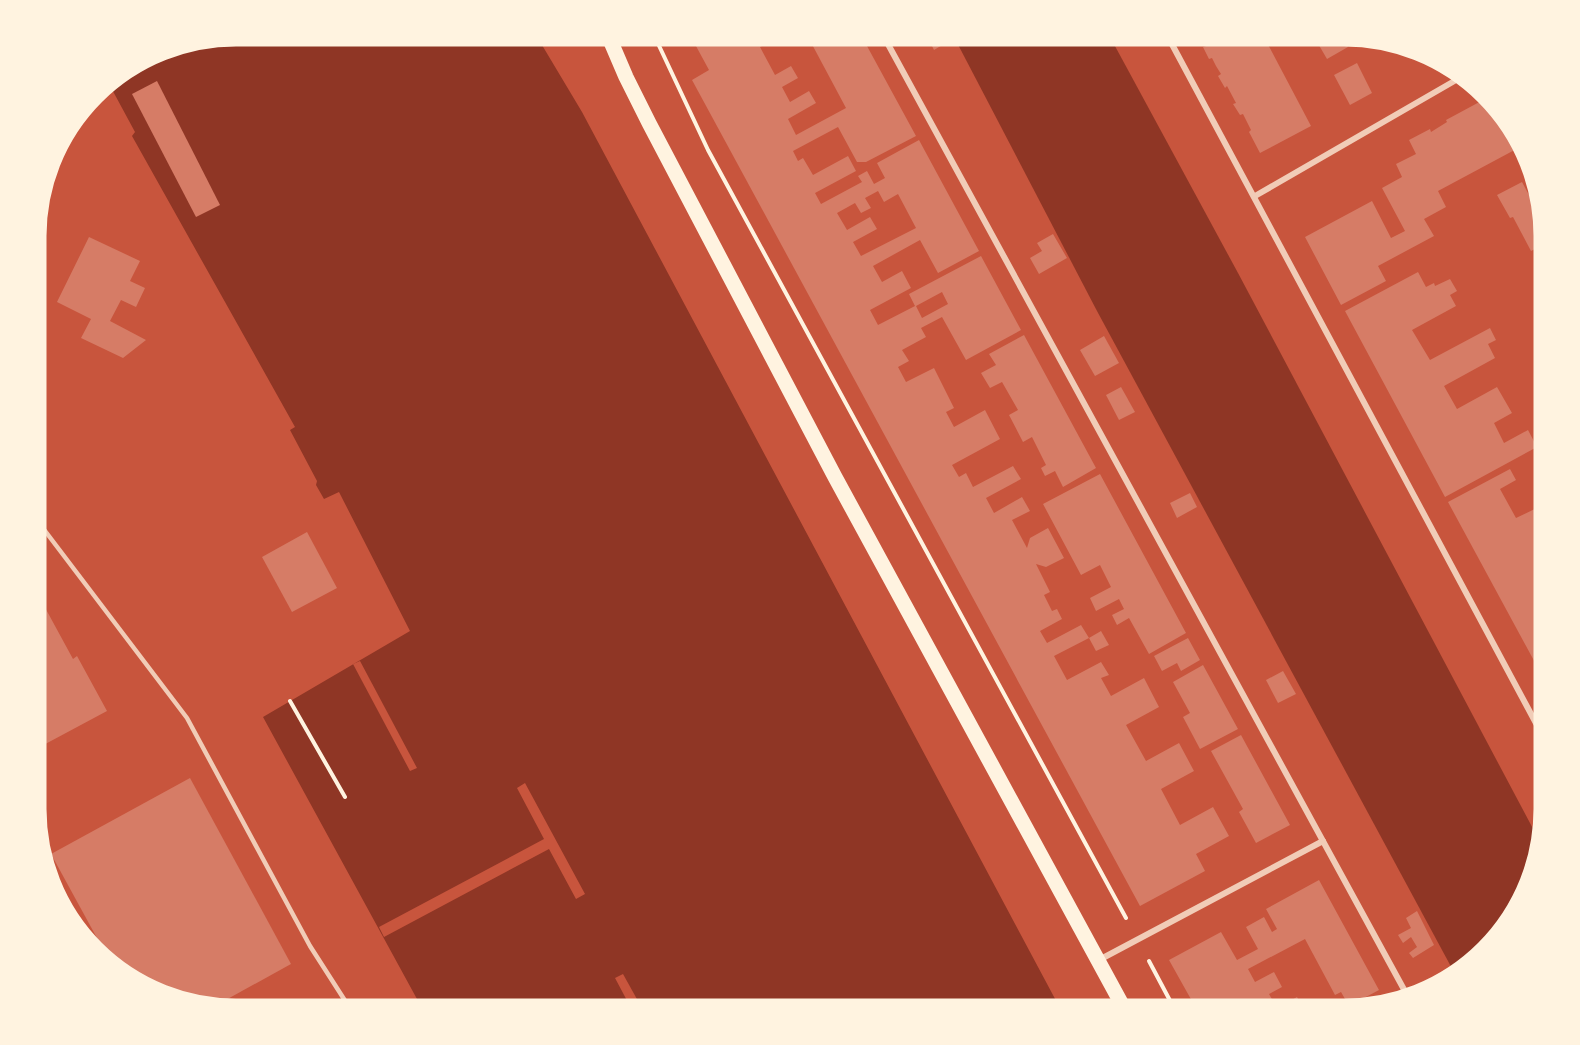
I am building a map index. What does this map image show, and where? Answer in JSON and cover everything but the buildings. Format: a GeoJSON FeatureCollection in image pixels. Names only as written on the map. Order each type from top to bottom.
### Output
{"type":"FeatureCollection","features":[{"type":"Feature","properties":{"kind":"main road"},"geometry":{"type":"LineString","coordinates":[[613,45],[649,123],[835,477],[1119,1000]]}},
{"type":"Feature","properties":{"kind":"street"},"geometry":{"type":"LineString","coordinates":[[889,45],[1404,990]]}},
{"type":"Feature","properties":{"kind":"street"},"geometry":{"type":"LineString","coordinates":[[1173,45],[1535,721]]}},
{"type":"Feature","properties":{"kind":"street"},"geometry":{"type":"LineString","coordinates":[[1255,196],[1455,81]]}},
{"type":"Feature","properties":{"kind":"street"},"geometry":{"type":"LineString","coordinates":[[1098,961],[1323,841]]}},
{"type":"Feature","properties":{"kind":"lane"},"geometry":{"type":"LineString","coordinates":[[45,531],[186,718],[310,946],[345,1000]]}},
{"type":"Feature","properties":{"kind":"path"},"geometry":{"type":"LineString","coordinates":[[659,45],[708,150],[1170,1000]]}},
{"type":"Feature","properties":{"kind":"path"},"geometry":{"type":"LineString","coordinates":[[290,700],[345,797]]}},
{"type":"Feature","properties":{"kind":"shaded area"},"geometry":{"type":"Polygon","coordinates":[[[236,45],[542,45],[582,112],[1056,1000],[418,1000],[263,717],[410,631],[339,492],[324,499],[316,485],[317,481],[290,430],[295,427],[132,136],[135,132],[112,90],[140,71],[187,52],[236,45]]]}},
{"type":"Feature","properties":{"kind":"shaded area"},"geometry":{"type":"Polygon","coordinates":[[[958,45],[1114,45],[1238,273],[1534,830],[1525,870],[1503,915],[1470,953],[1451,967],[1097,311],[958,45]]]}},
{"type":"Feature","properties":{"kind":"pier"},"geometry":{"type":"Polygon","coordinates":[[[360,661],[417,768],[410,771],[353,664],[360,661]]]}},
{"type":"Feature","properties":{"kind":"pier"},"geometry":{"type":"Polygon","coordinates":[[[525,783],[585,894],[576,899],[549,849],[384,937],[379,927],[544,839],[517,788],[525,783]]]}},
{"type":"Feature","properties":{"kind":"pier"},"geometry":{"type":"Polygon","coordinates":[[[623,974],[637,1000],[627,1000],[615,978],[623,974]]]}}]}
